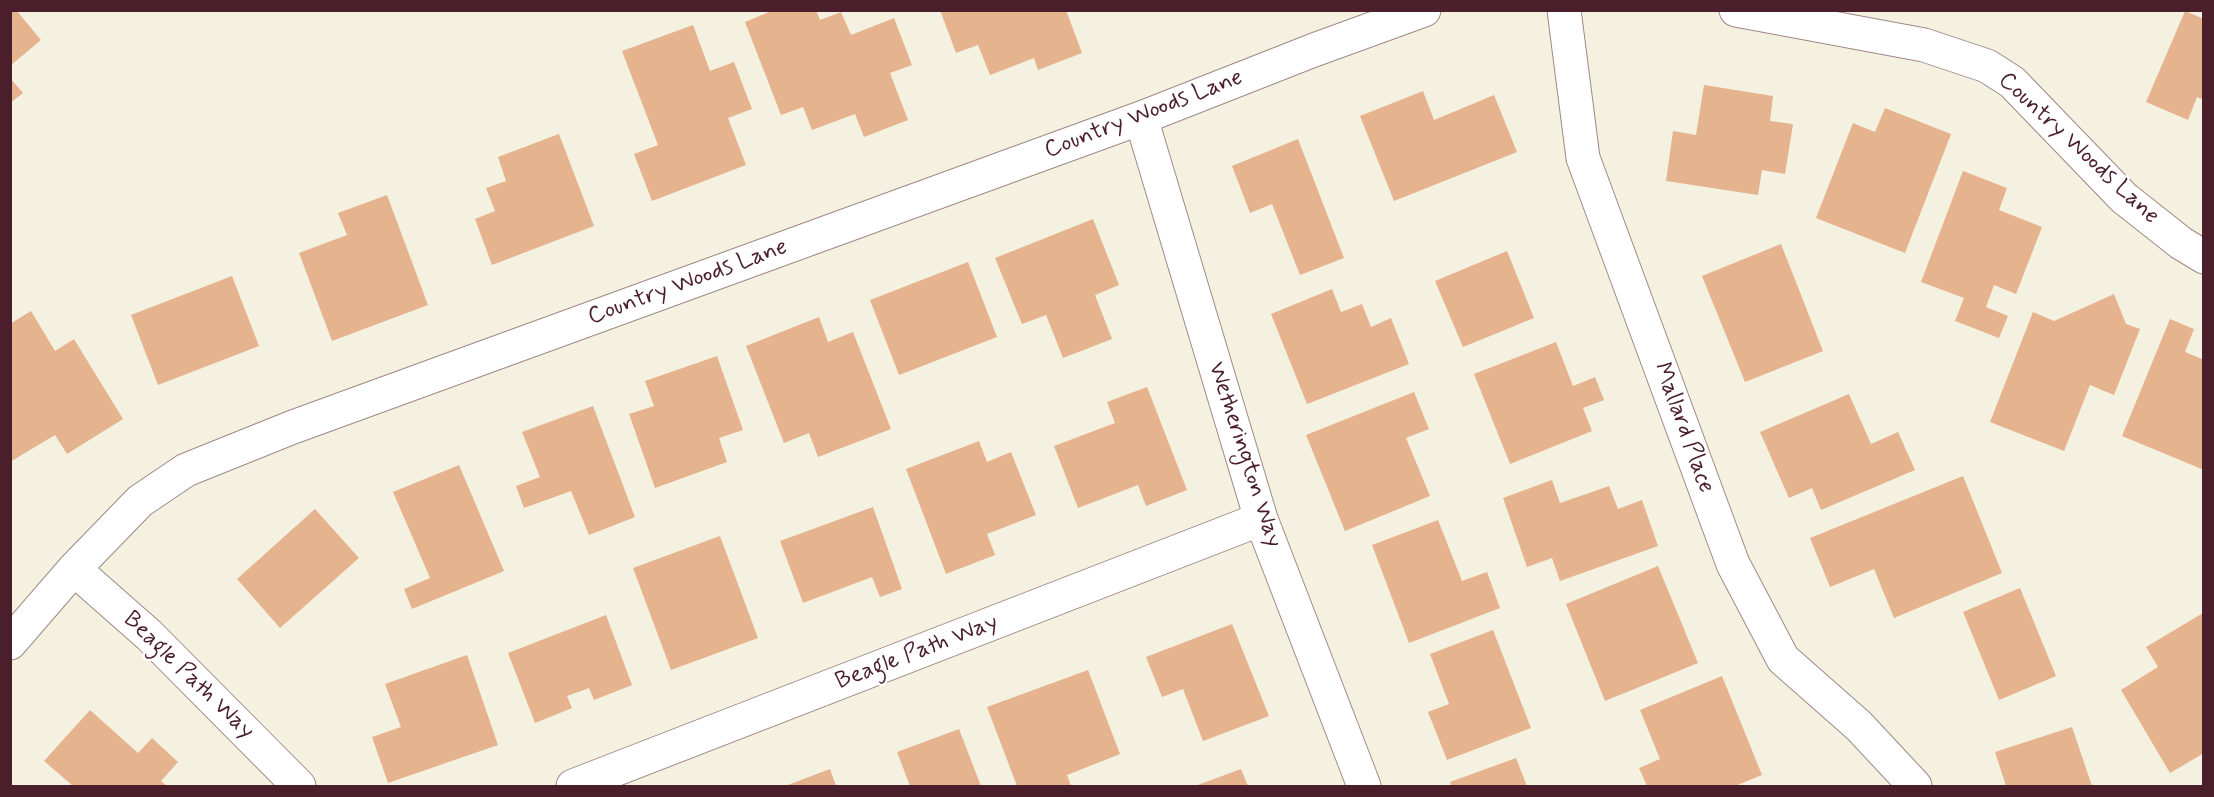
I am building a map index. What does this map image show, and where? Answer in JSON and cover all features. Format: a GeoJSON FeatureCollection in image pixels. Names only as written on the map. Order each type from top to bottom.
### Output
{"type":"FeatureCollection","features":[{"type":"Feature","properties":{"kind":"street","name":"Country Woods Lane"},"geometry":{"type":"LineString","coordinates":[[10,644],[74,569],[140,501],[186,470],[293,427],[1141,118],[1314,50],[1424,10]]}},
{"type":"Feature","properties":{"kind":"street","name":"Mallard Place"},"geometry":{"type":"LineString","coordinates":[[1564,10],[1583,158],[1733,564],[1783,659],[1859,726],[1915,786]]}},
{"type":"Feature","properties":{"kind":"street","name":"Country Woods Lane"},"geometry":{"type":"LineString","coordinates":[[1736,10],[1924,45],[1987,66],[2012,82],[2124,198],[2181,243],[2204,257]]}},
{"type":"Feature","properties":{"kind":"street","name":"Wetherington Way"},"geometry":{"type":"LineString","coordinates":[[1141,118],[1261,519],[1364,786]]}},
{"type":"Feature","properties":{"kind":"street","name":"Beagle Path Way"},"geometry":{"type":"LineString","coordinates":[[573,786],[1261,519]]}},
{"type":"Feature","properties":{"kind":"street","name":"Beagle Path Way"},"geometry":{"type":"LineString","coordinates":[[74,569],[149,635],[299,786]]}},
{"type":"Feature","properties":{"kind":"building"},"geometry":{"type":"Polygon","coordinates":[[[10,10],[16,10],[41,40],[10,66],[10,10]]]}},
{"type":"Feature","properties":{"kind":"building"},"geometry":{"type":"Polygon","coordinates":[[[774,10],[816,10],[820,20],[841,12],[851,35],[894,18],[912,65],[890,73],[908,120],[864,137],[855,114],[812,130],[803,107],[781,115],[745,22],[774,10]]]}},
{"type":"Feature","properties":{"kind":"building"},"geometry":{"type":"Polygon","coordinates":[[[940,10],[1066,10],[1082,53],[1038,70],[1034,58],[990,75],[978,45],[956,53],[940,10]]]}},
{"type":"Feature","properties":{"kind":"building"},"geometry":{"type":"Polygon","coordinates":[[[2185,11],[2204,19],[2204,100],[2197,97],[2188,120],[2146,102],[2185,11]]]}},
{"type":"Feature","properties":{"kind":"building"},"geometry":{"type":"Polygon","coordinates":[[[693,25],[710,71],[734,62],[752,109],[728,118],[746,165],[652,201],[634,154],[658,145],[622,51],[693,25]]]}},
{"type":"Feature","properties":{"kind":"building"},"geometry":{"type":"Polygon","coordinates":[[[10,78],[23,93],[10,103],[10,78]]]}},
{"type":"Feature","properties":{"kind":"building"},"geometry":{"type":"Polygon","coordinates":[[[1704,85],[1773,96],[1770,121],[1793,124],[1785,174],[1762,170],[1758,195],[1666,181],[1673,131],[1696,135],[1704,85]]]}},
{"type":"Feature","properties":{"kind":"building"},"geometry":{"type":"Polygon","coordinates":[[[1423,91],[1434,120],[1494,95],[1517,152],[1394,201],[1360,116],[1423,91]]]}},
{"type":"Feature","properties":{"kind":"building"},"geometry":{"type":"Polygon","coordinates":[[[1885,108],[1951,134],[1905,253],[1816,218],[1853,123],[1875,132],[1885,108]]]}},
{"type":"Feature","properties":{"kind":"building"},"geometry":{"type":"Polygon","coordinates":[[[559,134],[594,226],[492,265],[475,219],[495,211],[486,188],[506,181],[498,157],[559,134]]]}},
{"type":"Feature","properties":{"kind":"building"},"geometry":{"type":"Polygon","coordinates":[[[1298,139],[1344,258],[1300,275],[1272,204],[1250,213],[1232,166],[1298,139]]]}},
{"type":"Feature","properties":{"kind":"building"},"geometry":{"type":"Polygon","coordinates":[[[1963,171],[2007,188],[1999,210],[2042,227],[2016,294],[1994,285],[1986,307],[2008,316],[1999,338],[1955,321],[1964,298],[1921,282],[1963,171]]]}},
{"type":"Feature","properties":{"kind":"building"},"geometry":{"type":"Polygon","coordinates":[[[387,195],[428,305],[332,341],[299,253],[347,235],[338,213],[387,195]]]}},
{"type":"Feature","properties":{"kind":"building"},"geometry":{"type":"Polygon","coordinates":[[[1093,219],[1119,285],[1095,295],[1112,339],[1063,358],[1046,315],[1022,324],[995,258],[1093,219]]]}},
{"type":"Feature","properties":{"kind":"building"},"geometry":{"type":"Polygon","coordinates":[[[1781,244],[1823,351],[1745,382],[1702,276],[1781,244]]]}},
{"type":"Feature","properties":{"kind":"building"},"geometry":{"type":"Polygon","coordinates":[[[1507,251],[1534,318],[1463,347],[1435,281],[1507,251]]]}},
{"type":"Feature","properties":{"kind":"building"},"geometry":{"type":"Polygon","coordinates":[[[968,262],[997,337],[899,375],[870,300],[968,262]]]}},
{"type":"Feature","properties":{"kind":"building"},"geometry":{"type":"Polygon","coordinates":[[[232,276],[259,346],[158,385],[131,315],[232,276]]]}},
{"type":"Feature","properties":{"kind":"building"},"geometry":{"type":"Polygon","coordinates":[[[1332,289],[1341,312],[1362,304],[1371,327],[1391,318],[1409,364],[1307,404],[1271,314],[1332,289]]]}},
{"type":"Feature","properties":{"kind":"building"},"geometry":{"type":"Polygon","coordinates":[[[2114,294],[2126,324],[2140,329],[2114,395],[2090,385],[2064,451],[1990,422],[2033,312],[2054,321],[2114,294]]]}},
{"type":"Feature","properties":{"kind":"building"},"geometry":{"type":"Polygon","coordinates":[[[31,311],[55,351],[74,339],[123,419],[67,454],[55,435],[10,462],[10,324],[31,311]]]}},
{"type":"Feature","properties":{"kind":"building"},"geometry":{"type":"Polygon","coordinates":[[[819,317],[828,342],[853,332],[891,429],[818,457],[809,433],[784,443],[746,346],[819,317]]]}},
{"type":"Feature","properties":{"kind":"building"},"geometry":{"type":"Polygon","coordinates":[[[2170,319],[2194,329],[2185,352],[2204,360],[2204,470],[2122,436],[2170,319]]]}},
{"type":"Feature","properties":{"kind":"building"},"geometry":{"type":"Polygon","coordinates":[[[1556,342],[1573,386],[1595,377],[1604,400],[1583,408],[1592,431],[1510,464],[1474,374],[1556,342]]]}},
{"type":"Feature","properties":{"kind":"building"},"geometry":{"type":"Polygon","coordinates":[[[717,356],[743,430],[719,438],[727,462],[655,488],[629,414],[654,406],[645,381],[717,356]]]}},
{"type":"Feature","properties":{"kind":"building"},"geometry":{"type":"Polygon","coordinates":[[[1147,387],[1187,490],[1146,506],[1138,485],[1078,508],[1054,446],[1115,423],[1107,402],[1147,387]]]}},
{"type":"Feature","properties":{"kind":"building"},"geometry":{"type":"Polygon","coordinates":[[[1414,392],[1429,429],[1406,438],[1430,496],[1345,531],[1306,435],[1414,392]]]}},
{"type":"Feature","properties":{"kind":"building"},"geometry":{"type":"Polygon","coordinates":[[[1849,394],[1871,444],[1898,432],[1915,470],[1821,510],[1812,488],[1789,498],[1760,432],[1849,394]]]}},
{"type":"Feature","properties":{"kind":"building"},"geometry":{"type":"Polygon","coordinates":[[[593,406],[635,517],[589,535],[571,491],[524,508],[516,486],[540,477],[522,432],[593,406]]]}},
{"type":"Feature","properties":{"kind":"building"},"geometry":{"type":"Polygon","coordinates":[[[979,441],[987,462],[1011,452],[1036,515],[987,534],[995,555],[946,574],[906,469],[979,441]]]}},
{"type":"Feature","properties":{"kind":"building"},"geometry":{"type":"Polygon","coordinates":[[[459,465],[504,571],[412,609],[404,589],[430,578],[393,492],[459,465]]]}},
{"type":"Feature","properties":{"kind":"building"},"geometry":{"type":"Polygon","coordinates":[[[1963,476],[2002,573],[1894,618],[1874,569],[1830,587],[1810,538],[1963,476]]]}},
{"type":"Feature","properties":{"kind":"building"},"geometry":{"type":"Polygon","coordinates":[[[1552,480],[1560,503],[1609,486],[1618,509],[1642,500],[1658,546],[1560,581],[1552,558],[1527,567],[1503,498],[1552,480]]]}},
{"type":"Feature","properties":{"kind":"building"},"geometry":{"type":"Polygon","coordinates":[[[873,507],[902,589],[880,597],[872,577],[803,603],[780,541],[873,507]]]}},
{"type":"Feature","properties":{"kind":"building"},"geometry":{"type":"Polygon","coordinates":[[[315,509],[359,558],[280,628],[237,579],[315,509]]]}},
{"type":"Feature","properties":{"kind":"building"},"geometry":{"type":"Polygon","coordinates":[[[1438,520],[1462,581],[1487,572],[1500,608],[1409,643],[1372,545],[1438,520]]]}},
{"type":"Feature","properties":{"kind":"building"},"geometry":{"type":"Polygon","coordinates":[[[720,536],[758,638],[671,670],[633,568],[720,536]]]}},
{"type":"Feature","properties":{"kind":"building"},"geometry":{"type":"Polygon","coordinates":[[[1658,566],[1698,663],[1605,701],[1566,604],[1658,566]]]}},
{"type":"Feature","properties":{"kind":"building"},"geometry":{"type":"Polygon","coordinates":[[[2020,588],[2056,676],[1999,700],[1963,612],[2020,588]]]}},
{"type":"Feature","properties":{"kind":"building"},"geometry":{"type":"Polygon","coordinates":[[[2203,613],[2204,753],[2170,773],[2121,690],[2158,667],[2146,647],[2203,613]]]}},
{"type":"Feature","properties":{"kind":"building"},"geometry":{"type":"Polygon","coordinates":[[[606,615],[632,685],[594,700],[589,688],[567,696],[572,708],[535,723],[508,653],[606,615]]]}},
{"type":"Feature","properties":{"kind":"building"},"geometry":{"type":"Polygon","coordinates":[[[1232,624],[1269,716],[1203,741],[1183,689],[1162,697],[1146,657],[1232,624]]]}},
{"type":"Feature","properties":{"kind":"building"},"geometry":{"type":"Polygon","coordinates":[[[1493,630],[1531,728],[1447,760],[1428,712],[1449,704],[1430,654],[1493,630]]]}},
{"type":"Feature","properties":{"kind":"building"},"geometry":{"type":"Polygon","coordinates":[[[467,655],[498,745],[388,783],[372,737],[401,727],[385,684],[467,655]]]}},
{"type":"Feature","properties":{"kind":"building"},"geometry":{"type":"Polygon","coordinates":[[[1088,670],[1120,754],[1067,775],[1071,786],[1017,786],[987,707],[1088,670]]]}},
{"type":"Feature","properties":{"kind":"building"},"geometry":{"type":"Polygon","coordinates":[[[1722,676],[1762,775],[1735,786],[1647,786],[1639,768],[1660,759],[1640,710],[1722,676]]]}},
{"type":"Feature","properties":{"kind":"building"},"geometry":{"type":"Polygon","coordinates":[[[90,710],[138,753],[152,738],[178,762],[161,781],[167,786],[73,786],[44,761],[90,710]]]}},
{"type":"Feature","properties":{"kind":"building"},"geometry":{"type":"Polygon","coordinates":[[[2072,727],[2092,786],[2006,786],[1995,752],[2072,727]]]}},
{"type":"Feature","properties":{"kind":"building"},"geometry":{"type":"Polygon","coordinates":[[[959,729],[981,786],[910,786],[897,752],[959,729]]]}},
{"type":"Feature","properties":{"kind":"building"},"geometry":{"type":"Polygon","coordinates":[[[1516,758],[1527,786],[1451,786],[1450,782],[1516,758]]]}},
{"type":"Feature","properties":{"kind":"building"},"geometry":{"type":"Polygon","coordinates":[[[830,769],[836,786],[785,786],[830,769]]]}},
{"type":"Feature","properties":{"kind":"building"},"geometry":{"type":"Polygon","coordinates":[[[1241,769],[1248,786],[1195,786],[1241,769]]]}}]}
